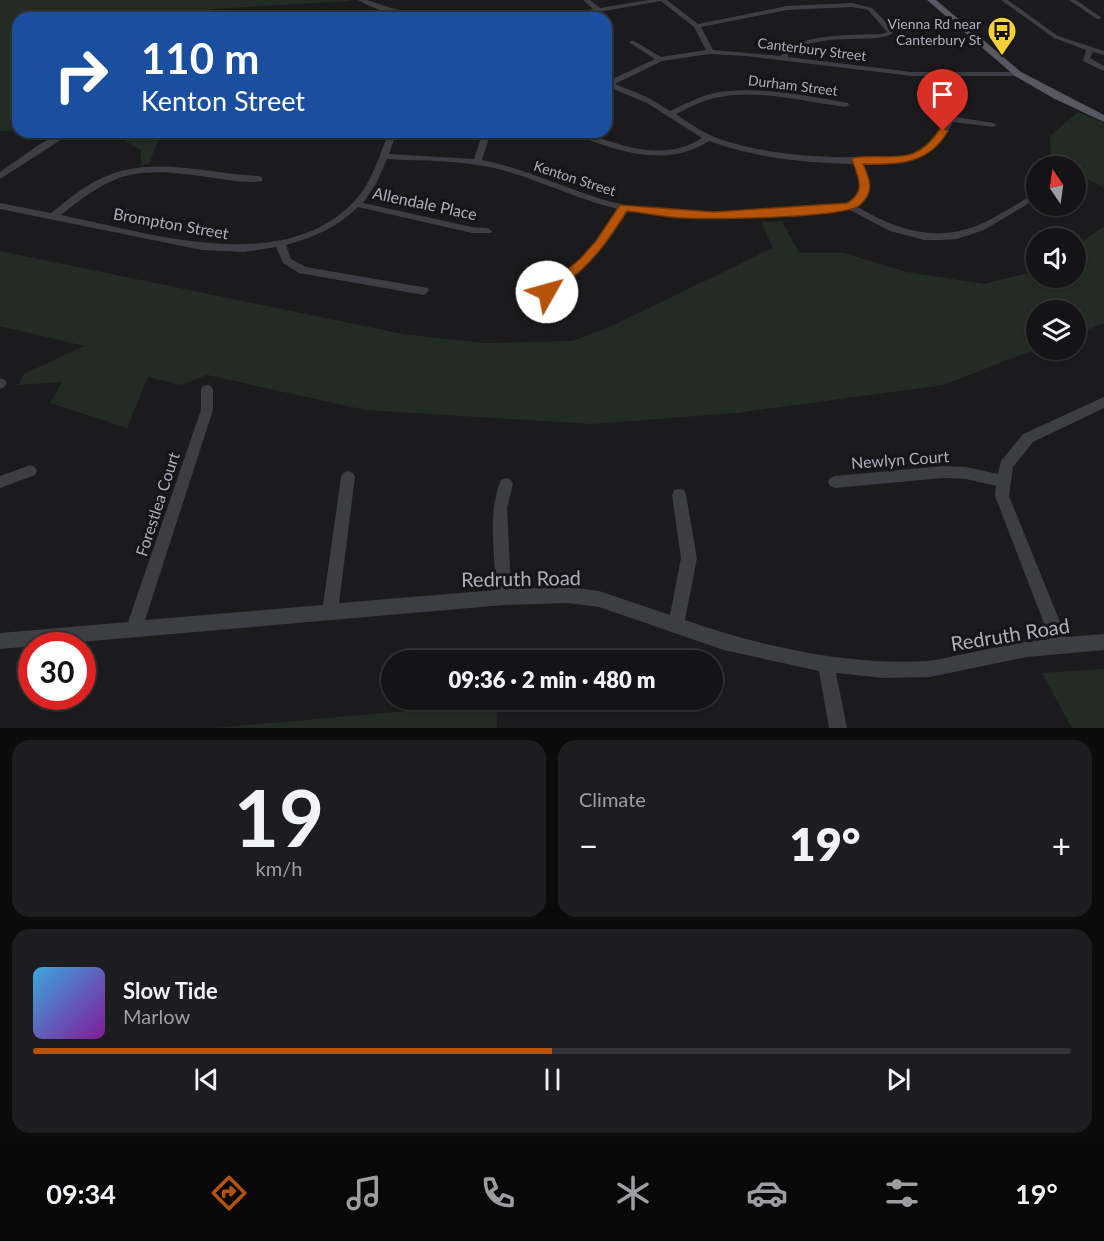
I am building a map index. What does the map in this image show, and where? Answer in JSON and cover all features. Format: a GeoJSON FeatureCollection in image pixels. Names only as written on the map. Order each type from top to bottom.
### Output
{"type":"FeatureCollection","features":[{"type":"Feature","properties":{"kind":"main road"},"geometry":{"type":"LineString","coordinates":[[931,0],[1018,74],[1056,96],[1104,119]]}},
{"type":"Feature","properties":{"kind":"street"},"geometry":{"type":"LineString","coordinates":[[586,0],[598,10]]}},
{"type":"Feature","properties":{"kind":"street"},"geometry":{"type":"LineString","coordinates":[[587,12],[661,0],[697,26],[710,52]]}},
{"type":"Feature","properties":{"kind":"street"},"geometry":{"type":"LineString","coordinates":[[1004,0],[1046,31],[1089,50],[1102,53]]}},
{"type":"Feature","properties":{"kind":"street"},"geometry":{"type":"LineString","coordinates":[[1071,0],[1099,18]]}},
{"type":"Feature","properties":{"kind":"street"},"geometry":{"type":"LineString","coordinates":[[365,1],[407,12]]}},
{"type":"Feature","properties":{"kind":"street"},"geometry":{"type":"LineString","coordinates":[[697,26],[787,8],[852,5],[870,9],[891,30],[890,33],[882,36],[825,38],[792,46],[785,50],[784,58]]}},
{"type":"Feature","properties":{"kind":"street"},"geometry":{"type":"LineString","coordinates":[[632,42],[660,59]]}},
{"type":"Feature","properties":{"kind":"street"},"geometry":{"type":"LineString","coordinates":[[1089,50],[1086,59],[1104,69]]}},
{"type":"Feature","properties":{"kind":"street","name":"Canterbury Street"},"geometry":{"type":"LineString","coordinates":[[612,82],[660,59],[710,52],[784,58],[931,76],[1018,74]]}},
{"type":"Feature","properties":{"kind":"street"},"geometry":{"type":"LineString","coordinates":[[612,86],[654,103],[708,138],[777,156],[881,162],[908,159],[926,152],[936,144],[951,119],[955,111],[952,102],[931,76]]}},
{"type":"Feature","properties":{"kind":"street","name":"Durham Street"},"geometry":{"type":"LineString","coordinates":[[670,114],[724,93],[744,93],[845,105]]}},
{"type":"Feature","properties":{"kind":"street"},"geometry":{"type":"LineString","coordinates":[[951,119],[993,125]]}},
{"type":"Feature","properties":{"kind":"street"},"geometry":{"type":"LineString","coordinates":[[0,176],[58,138]]}},
{"type":"Feature","properties":{"kind":"street","name":"Brompton Street"},"geometry":{"type":"LineString","coordinates":[[0,206],[212,248],[243,249],[280,243],[325,226],[356,204],[365,193],[390,138]]}},
{"type":"Feature","properties":{"kind":"street"},"geometry":{"type":"LineString","coordinates":[[477,162],[485,138]]}},
{"type":"Feature","properties":{"kind":"street"},"geometry":{"type":"LineString","coordinates":[[593,138],[658,154],[683,151],[708,138]]}},
{"type":"Feature","properties":{"kind":"street","name":"Kenton Street"},"geometry":{"type":"LineString","coordinates":[[382,156],[477,162],[624,207],[680,214],[714,215],[818,210],[850,206]]}},
{"type":"Feature","properties":{"kind":"street"},"geometry":{"type":"LineString","coordinates":[[857,160],[866,182],[865,191],[857,202],[850,206],[873,222],[915,236],[958,236],[975,231],[1026,202]]}},
{"type":"Feature","properties":{"kind":"street"},"geometry":{"type":"LineString","coordinates":[[53,217],[98,184],[114,176],[135,170],[153,169],[259,179]]}},
{"type":"Feature","properties":{"kind":"street","name":"Allendale Place"},"geometry":{"type":"LineString","coordinates":[[356,204],[472,230],[487,231]]}},
{"type":"Feature","properties":{"kind":"street"},"geometry":{"type":"LineString","coordinates":[[547,292],[584,262],[600,244],[624,207]]}},
{"type":"Feature","properties":{"kind":"street"},"geometry":{"type":"LineString","coordinates":[[280,243],[287,261],[303,270],[424,291]]}},
{"type":"Feature","properties":{"kind":"street","name":"Forestlea Court"},"geometry":{"type":"LineString","coordinates":[[134,629],[207,410],[207,390]]}},
{"type":"Feature","properties":{"kind":"street"},"geometry":{"type":"LineString","coordinates":[[1060,644],[1002,496],[1006,465],[1028,438],[1104,402]]}},
{"type":"Feature","properties":{"kind":"street"},"geometry":{"type":"LineString","coordinates":[[0,482],[30,471]]}},
{"type":"Feature","properties":{"kind":"street","name":"Newlyn Court"},"geometry":{"type":"LineString","coordinates":[[835,482],[944,472],[966,473],[1004,482]]}},
{"type":"Feature","properties":{"kind":"street"},"geometry":{"type":"LineString","coordinates":[[330,612],[348,477]]}},
{"type":"Feature","properties":{"kind":"street"},"geometry":{"type":"LineString","coordinates":[[504,597],[500,508],[506,484]]}},
{"type":"Feature","properties":{"kind":"street"},"geometry":{"type":"LineString","coordinates":[[676,625],[689,558],[679,495]]}},
{"type":"Feature","properties":{"kind":"street","name":"Redruth Road"},"geometry":{"type":"LineString","coordinates":[[0,641],[504,597],[567,595],[599,599],[724,642],[826,664],[884,670],[930,669],[1060,644],[1104,642]]}},
{"type":"Feature","properties":{"kind":"street"},"geometry":{"type":"LineString","coordinates":[[826,664],[838,728]]}},
{"type":"Feature","properties":{"kind":"shaded area"},"geometry":{"type":"Polygon","coordinates":[[[0,0],[351,1],[213,9],[198,12],[12,12],[12,130],[0,131],[0,0]]]}},
{"type":"Feature","properties":{"kind":"shaded area"},"geometry":{"type":"Polygon","coordinates":[[[1078,112],[1104,123],[1104,188],[1086,178],[1086,156],[1051,156],[1050,136],[1078,112]]]}},
{"type":"Feature","properties":{"kind":"shaded area"},"geometry":{"type":"Polygon","coordinates":[[[120,138],[161,138],[149,164],[141,165],[141,150],[120,138]]]}},
{"type":"Feature","properties":{"kind":"shaded area"},"geometry":{"type":"Polygon","coordinates":[[[782,221],[799,253],[844,253],[907,272],[984,284],[1026,274],[1026,288],[1086,288],[1086,239],[1104,226],[1104,323],[1086,331],[1086,300],[1026,300],[1026,353],[944,385],[737,413],[591,424],[365,410],[207,375],[181,385],[148,377],[127,428],[50,403],[62,382],[18,385],[24,374],[84,346],[0,326],[0,251],[403,334],[484,343],[572,341],[607,328],[773,248],[761,222],[782,221]]]}},
{"type":"Feature","properties":{"kind":"shaded area"},"geometry":{"type":"Polygon","coordinates":[[[1104,669],[1104,728],[1072,728],[1042,673],[1104,669]]]}},
{"type":"Feature","properties":{"kind":"shaded area"},"geometry":{"type":"Polygon","coordinates":[[[417,710],[496,710],[497,728],[215,728],[417,710]]]}},
{"type":"Feature","properties":{"kind":"place","name":"Vienna Rd near Canterbury St"},"geometry":{"type":"Point","coordinates":[1002,56]}},
{"type":"Feature","properties":{"kind":"route"},"geometry":{"type":"LineString","coordinates":[[547,292],[584,262],[600,244],[624,207],[680,214],[714,215],[818,210],[850,206],[857,202],[865,191],[866,182],[857,160],[881,162],[908,159],[926,152],[936,144],[943,131]]}}]}
